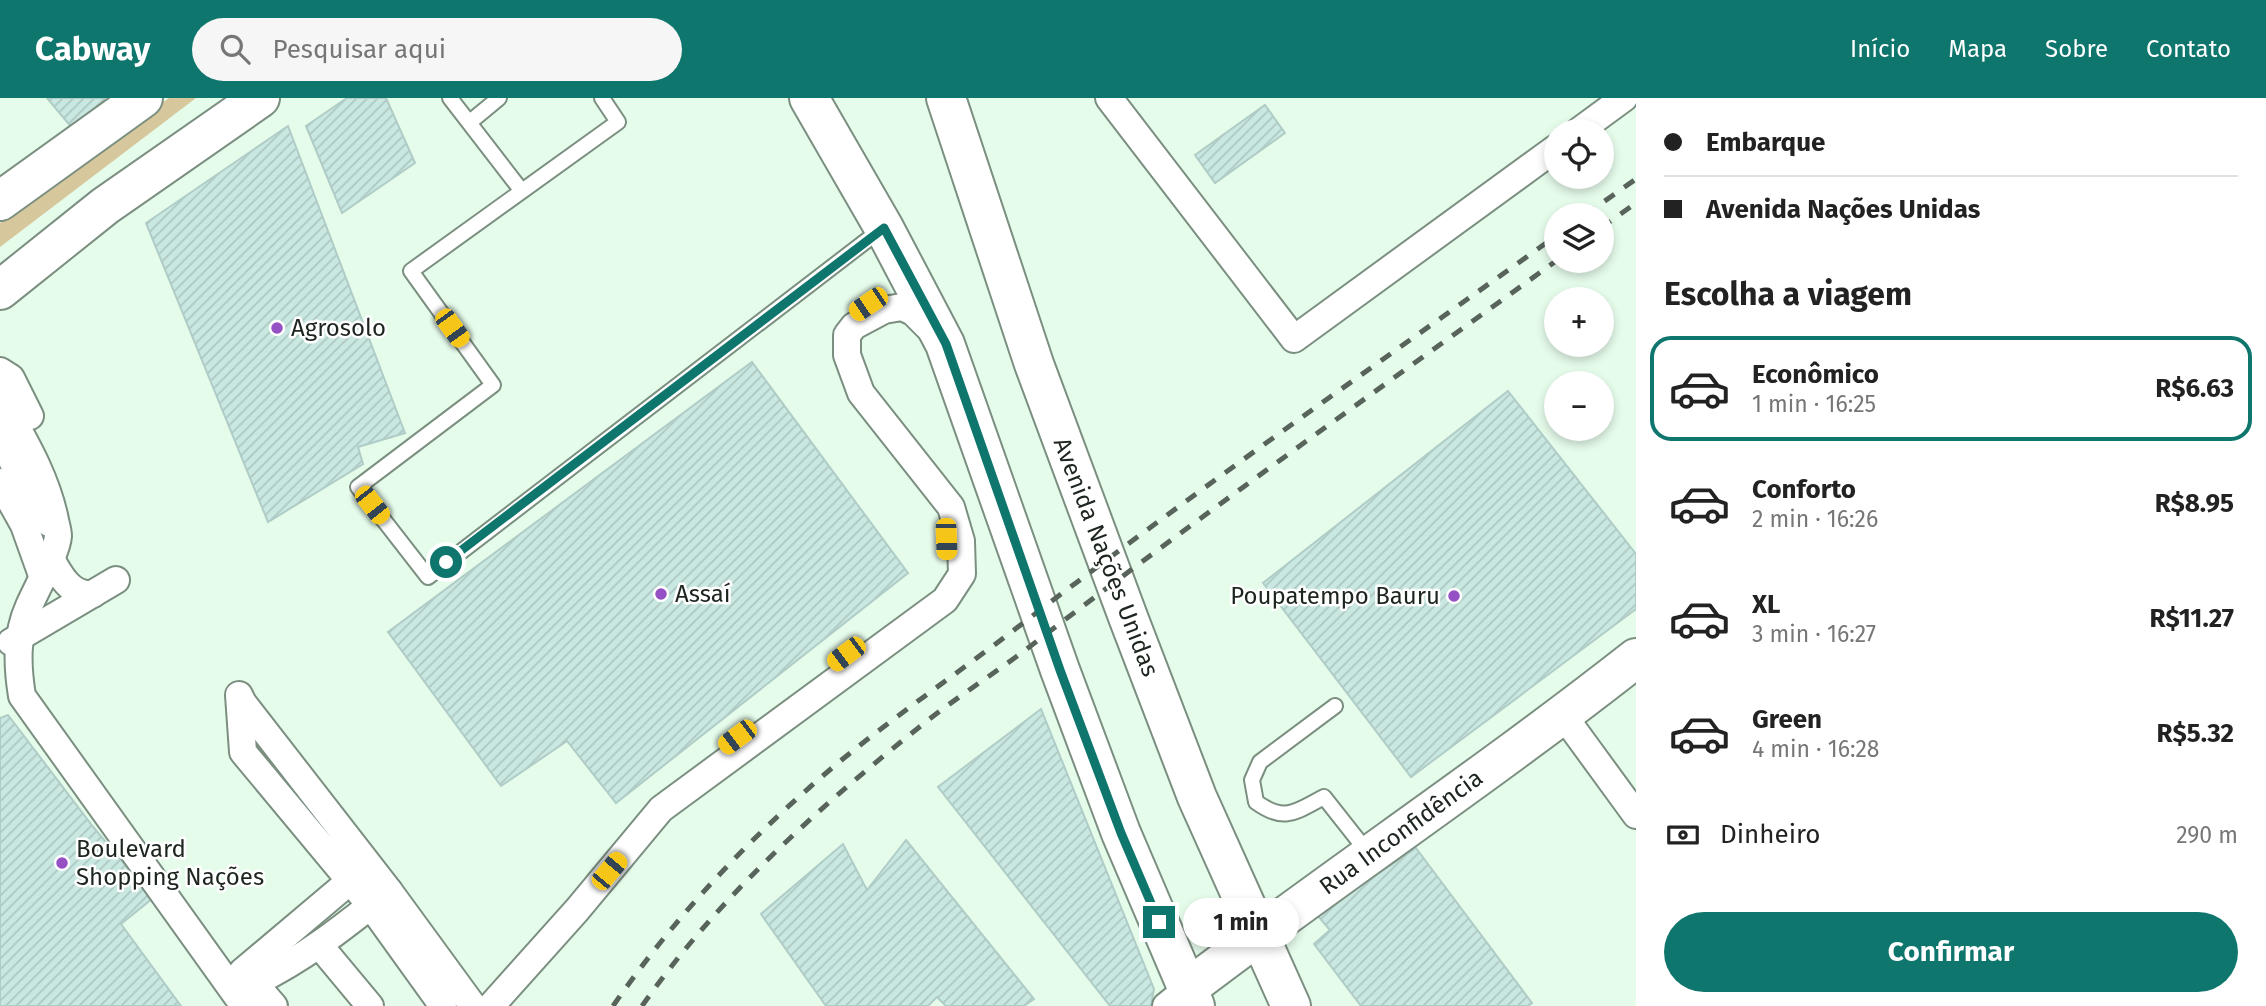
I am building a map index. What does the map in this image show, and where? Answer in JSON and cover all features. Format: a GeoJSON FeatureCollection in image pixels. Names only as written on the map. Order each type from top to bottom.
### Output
{"type":"FeatureCollection","features":[{"type":"Feature","properties":{"kind":"main road"},"geometry":{"type":"LineString","coordinates":[[0,201],[143,98]]}},
{"type":"Feature","properties":{"kind":"main road"},"geometry":{"type":"LineString","coordinates":[[0,290],[105,206],[260,98]]}},
{"type":"Feature","properties":{"kind":"main road"},"geometry":{"type":"LineString","coordinates":[[809,98],[884,228],[946,344],[1088,745],[1183,1000]]}},
{"type":"Feature","properties":{"kind":"main road","name":"Avenida Nações Unidas"},"geometry":{"type":"LineString","coordinates":[[946,98],[1044,390],[1193,786],[1291,1006]]}},
{"type":"Feature","properties":{"kind":"main road","name":"Rua Inconfidência"},"geometry":{"type":"LineString","coordinates":[[1183,1000],[1258,935],[1563,715],[1636,658]]}},
{"type":"Feature","properties":{"kind":"street"},"geometry":{"type":"LineString","coordinates":[[1109,98],[1294,339],[1544,157]]}},
{"type":"Feature","properties":{"kind":"street"},"geometry":{"type":"LineString","coordinates":[[1596,119],[1625,98]]}},
{"type":"Feature","properties":{"kind":"street"},"geometry":{"type":"LineString","coordinates":[[478,1006],[503,986],[650,804],[933,588],[947,568],[946,539],[938,517],[849,389],[838,349],[839,332],[852,315],[911,279]]}},
{"type":"Feature","properties":{"kind":"street"},"geometry":{"type":"LineString","coordinates":[[491,1006],[578,910],[661,809],[945,600],[962,574],[961,541],[951,507],[860,393],[847,355],[847,335],[854,326],[884,310],[902,307],[913,312],[946,344]]}},
{"type":"Feature","properties":{"kind":"street"},"geometry":{"type":"LineString","coordinates":[[0,371],[11,378],[57,470],[63,495],[50,557],[10,643],[22,696]]}},
{"type":"Feature","properties":{"kind":"street"},"geometry":{"type":"LineString","coordinates":[[0,397],[39,469],[50,496],[50,557]]}},
{"type":"Feature","properties":{"kind":"street"},"geometry":{"type":"LineString","coordinates":[[0,435],[25,488],[50,557],[61,577],[73,589],[85,595],[93,594]]}},
{"type":"Feature","properties":{"kind":"street"},"geometry":{"type":"LineString","coordinates":[[0,482],[24,525],[50,557]]}},
{"type":"Feature","properties":{"kind":"street"},"geometry":{"type":"LineString","coordinates":[[10,643],[116,580]]}},
{"type":"Feature","properties":{"kind":"street"},"geometry":{"type":"LineString","coordinates":[[0,663],[9,671],[22,696],[244,1006]]}},
{"type":"Feature","properties":{"kind":"street"},"geometry":{"type":"LineString","coordinates":[[443,1006],[380,899],[240,695],[243,752],[350,881],[380,899],[472,1006]]}},
{"type":"Feature","properties":{"kind":"street"},"geometry":{"type":"LineString","coordinates":[[1563,715],[1636,815]]}},
{"type":"Feature","properties":{"kind":"street"},"geometry":{"type":"LineString","coordinates":[[261,1006],[242,972],[350,881]]}},
{"type":"Feature","properties":{"kind":"street"},"geometry":{"type":"LineString","coordinates":[[274,1006],[254,983],[320,946],[380,899]]}},
{"type":"Feature","properties":{"kind":"street"},"geometry":{"type":"LineString","coordinates":[[320,946],[370,1006]]}},
{"type":"Feature","properties":{"kind":"lane"},"geometry":{"type":"LineString","coordinates":[[450,98],[521,190]]}},
{"type":"Feature","properties":{"kind":"lane"},"geometry":{"type":"LineString","coordinates":[[470,122],[499,98]]}},
{"type":"Feature","properties":{"kind":"lane"},"geometry":{"type":"LineString","coordinates":[[602,98],[618,121],[411,271],[493,385],[358,487],[428,577],[884,228]]}},
{"type":"Feature","properties":{"kind":"lane"},"geometry":{"type":"LineString","coordinates":[[1335,706],[1260,762],[1252,780],[1256,802],[1273,814],[1292,813],[1324,797],[1370,855]]}},
{"type":"Feature","properties":{"kind":"shaded area"},"geometry":{"type":"Polygon","coordinates":[[[169,98],[196,98],[0,247],[0,223],[169,98]]]}},
{"type":"Feature","properties":{"kind":"building"},"geometry":{"type":"Polygon","coordinates":[[[47,98],[104,98],[107,101],[73,129],[47,98]]]}},
{"type":"Feature","properties":{"kind":"building"},"geometry":{"type":"Polygon","coordinates":[[[347,98],[386,98],[415,163],[342,213],[306,126],[347,98]]]}},
{"type":"Feature","properties":{"kind":"building"},"geometry":{"type":"Polygon","coordinates":[[[1265,105],[1285,133],[1215,183],[1195,155],[1265,105]]]}},
{"type":"Feature","properties":{"kind":"building","name":"Agrosolo"},"geometry":{"type":"Polygon","coordinates":[[[288,126],[405,433],[358,447],[363,464],[268,522],[146,223],[288,126]]]}},
{"type":"Feature","properties":{"kind":"building","name":"Assaí"},"geometry":{"type":"Polygon","coordinates":[[[752,362],[908,573],[616,803],[567,741],[501,786],[388,632],[752,362]]]}},
{"type":"Feature","properties":{"kind":"building","name":"Poupatempo Bauru"},"geometry":{"type":"Polygon","coordinates":[[[1508,391],[1544,437],[1544,441],[1547,441],[1636,554],[1636,609],[1411,777],[1263,583],[1508,391]]]}},
{"type":"Feature","properties":{"kind":"building"},"geometry":{"type":"Polygon","coordinates":[[[1041,709],[1154,989],[1151,1006],[1110,1006],[938,787],[1041,709]]]}},
{"type":"Feature","properties":{"kind":"building","name":"Boulevard Shopping Nações"},"geometry":{"type":"Polygon","coordinates":[[[8,715],[94,828],[153,898],[121,924],[181,1006],[0,1006],[0,718],[8,715]]]}},
{"type":"Feature","properties":{"kind":"building"},"geometry":{"type":"Polygon","coordinates":[[[906,840],[1034,999],[1024,1006],[946,1006],[937,997],[928,1006],[826,1006],[761,914],[843,844],[867,890],[906,840]]]}},
{"type":"Feature","properties":{"kind":"building"},"geometry":{"type":"Polygon","coordinates":[[[1416,848],[1532,1003],[1528,1006],[1361,1006],[1314,944],[1330,930],[1317,915],[1416,848]]]}},
{"type":"Feature","properties":{"kind":"railway"},"geometry":{"type":"LineString","coordinates":[[1602,203],[1636,179]]}},
{"type":"Feature","properties":{"kind":"railway"},"geometry":{"type":"LineString","coordinates":[[1614,219],[1636,203]]}},
{"type":"Feature","properties":{"kind":"railway"},"geometry":{"type":"LineString","coordinates":[[613,1006],[657,947],[705,890],[756,837],[834,766],[1148,529],[1544,245]]}},
{"type":"Feature","properties":{"kind":"railway"},"geometry":{"type":"LineString","coordinates":[[642,1006],[704,927],[774,853],[849,785],[939,711],[1544,270]]}},
{"type":"Feature","properties":{"kind":"place","name":"Agrosolo"},"geometry":{"type":"Point","coordinates":[277,328]}},
{"type":"Feature","properties":{"kind":"place","name":"Assaí"},"geometry":{"type":"Point","coordinates":[661,594]}},
{"type":"Feature","properties":{"kind":"place","name":"Poupatempo Bauru"},"geometry":{"type":"Point","coordinates":[1454,596]}},
{"type":"Feature","properties":{"kind":"place","name":"Boulevard Shopping Nações"},"geometry":{"type":"Point","coordinates":[62,863]}},
{"type":"Feature","properties":{"kind":"route"},"geometry":{"type":"LineString","coordinates":[[446,562],[884,228],[946,344],[1060,670],[1121,833],[1159,922]]}}]}
